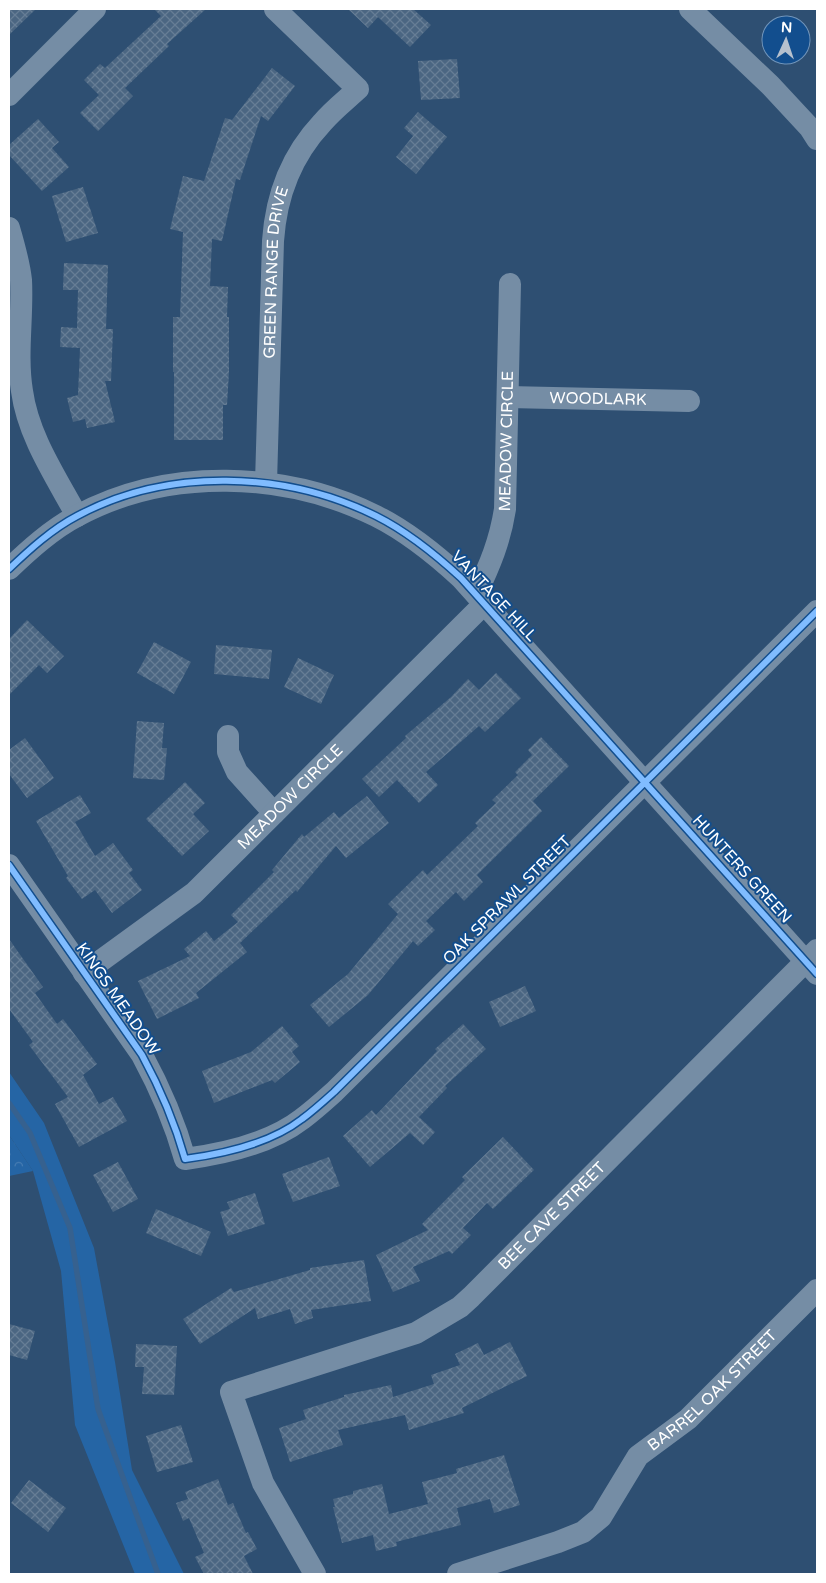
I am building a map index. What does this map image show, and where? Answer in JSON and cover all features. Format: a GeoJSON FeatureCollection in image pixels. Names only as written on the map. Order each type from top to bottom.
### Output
{"type":"FeatureCollection","features":[{"type":"Feature","properties":{"kind":"street"},"geometry":{"type":"LineString","coordinates":[[9,95],[95,9]]}},
{"type":"Feature","properties":{"kind":"street","name":"GREEN RANGE DRIVE"},"geometry":{"type":"LineString","coordinates":[[266,483],[273,241],[278,203],[283,185],[305,143],[323,121],[358,89],[275,9]]}},
{"type":"Feature","properties":{"kind":"street"},"geometry":{"type":"LineString","coordinates":[[690,9],[770,85],[810,128],[817,139]]}},
{"type":"Feature","properties":{"kind":"street"},"geometry":{"type":"LineString","coordinates":[[9,228],[21,281],[20,375],[24,402],[38,445],[77,516]]}},
{"type":"Feature","properties":{"kind":"street","name":"MEADOW CIRCLE"},"geometry":{"type":"LineString","coordinates":[[84,973],[194,893],[274,813],[480,599],[502,527],[505,509],[510,284]]}},
{"type":"Feature","properties":{"kind":"street","name":"WOODLARK"},"geometry":{"type":"LineString","coordinates":[[508,397],[689,401]]}},
{"type":"Feature","properties":{"kind":"street","name":"VANTAGE HILL"},"geometry":{"type":"LineString","coordinates":[[9,569],[47,537],[77,516],[108,502],[176,484],[211,481],[266,483],[312,492],[345,502],[407,534],[436,555],[462,578],[645,782]]}},
{"type":"Feature","properties":{"kind":"street","name":"OAK SPRAWL STREET"},"geometry":{"type":"LineString","coordinates":[[185,1158],[209,1156],[232,1151],[280,1132],[301,1120],[334,1092],[817,611]]}},
{"type":"Feature","properties":{"kind":"street"},"geometry":{"type":"LineString","coordinates":[[228,736],[228,752],[237,772],[274,813]]}},
{"type":"Feature","properties":{"kind":"street","name":"HUNTERS GREEN"},"geometry":{"type":"LineString","coordinates":[[645,782],[813,961]]}},
{"type":"Feature","properties":{"kind":"street","name":"KINGS MEADOW"},"geometry":{"type":"LineString","coordinates":[[9,865],[142,1055],[168,1106],[185,1158]]}},
{"type":"Feature","properties":{"kind":"street","name":"BEE CAVE STREET"},"geometry":{"type":"LineString","coordinates":[[315,1574],[263,1483],[231,1392],[416,1334],[460,1307],[813,961]]}},
{"type":"Feature","properties":{"kind":"street","name":"BARREL OAK STREET"},"geometry":{"type":"LineString","coordinates":[[458,1574],[558,1542],[583,1532],[601,1518],[638,1456],[688,1419],[817,1290]]}},
{"type":"Feature","properties":{"kind":"green space"},"geometry":{"type":"Polygon","coordinates":[[[9,1072],[44,1123],[94,1248],[132,1470],[184,1574],[135,1574],[75,1425],[61,1271],[33,1171],[9,1135],[9,1072]]]}},
{"type":"Feature","properties":{"kind":"green space"},"geometry":{"type":"Polygon","coordinates":[[[9,1135],[33,1171],[9,1176],[9,1135]]]}},
{"type":"Feature","properties":{"kind":"building"},"geometry":{"type":"Polygon","coordinates":[[[9,9],[36,9],[9,35],[9,9]]]}},
{"type":"Feature","properties":{"kind":"building"},"geometry":{"type":"Polygon","coordinates":[[[154,9],[206,9],[167,44],[169,46],[125,88],[133,96],[98,131],[80,113],[99,95],[84,80],[100,64],[105,68],[161,16],[154,9]]]}},
{"type":"Feature","properties":{"kind":"building"},"geometry":{"type":"Polygon","coordinates":[[[348,9],[413,9],[431,25],[410,47],[378,17],[368,28],[348,9]]]}},
{"type":"Feature","properties":{"kind":"building"},"geometry":{"type":"Polygon","coordinates":[[[457,59],[460,98],[421,100],[418,61],[457,59]]]}},
{"type":"Feature","properties":{"kind":"building"},"geometry":{"type":"Polygon","coordinates":[[[272,68],[295,86],[268,121],[261,116],[240,180],[236,179],[222,241],[212,239],[210,286],[228,287],[229,372],[227,405],[223,405],[223,440],[174,440],[173,317],[180,317],[183,232],[170,229],[183,176],[204,181],[225,118],[232,120],[272,68]]]}},
{"type":"Feature","properties":{"kind":"building"},"geometry":{"type":"Polygon","coordinates":[[[418,112],[447,137],[416,174],[396,157],[413,136],[404,128],[418,112]]]}},
{"type":"Feature","properties":{"kind":"building"},"geometry":{"type":"Polygon","coordinates":[[[38,119],[59,142],[52,148],[69,167],[42,191],[9,155],[9,145],[38,119]]]}},
{"type":"Feature","properties":{"kind":"building"},"geometry":{"type":"Polygon","coordinates":[[[83,187],[98,233],[66,242],[52,196],[83,187]]]}},
{"type":"Feature","properties":{"kind":"building"},"geometry":{"type":"Polygon","coordinates":[[[64,263],[108,265],[106,329],[113,329],[111,381],[105,381],[115,422],[87,428],[85,419],[73,422],[67,398],[78,395],[80,348],[60,347],[61,327],[77,328],[78,290],[63,290],[64,263]]]}},
{"type":"Feature","properties":{"kind":"building"},"geometry":{"type":"Polygon","coordinates":[[[27,620],[64,656],[47,673],[39,665],[9,695],[9,639],[27,620]]]}},
{"type":"Feature","properties":{"kind":"building"},"geometry":{"type":"Polygon","coordinates":[[[154,642],[191,662],[174,694],[137,673],[154,642]]]}},
{"type":"Feature","properties":{"kind":"building"},"geometry":{"type":"Polygon","coordinates":[[[216,645],[272,650],[269,679],[214,674],[216,645]]]}},
{"type":"Feature","properties":{"kind":"building"},"geometry":{"type":"Polygon","coordinates":[[[298,658],[334,675],[321,704],[284,687],[298,658]]]}},
{"type":"Feature","properties":{"kind":"building"},"geometry":{"type":"Polygon","coordinates":[[[496,673],[521,698],[485,732],[479,726],[426,772],[438,785],[419,803],[397,780],[379,797],[362,779],[406,738],[405,736],[451,697],[468,679],[479,690],[496,673]]]}},
{"type":"Feature","properties":{"kind":"building"},"geometry":{"type":"Polygon","coordinates":[[[137,721],[164,723],[162,748],[167,748],[164,780],[133,778],[137,721]]]}},
{"type":"Feature","properties":{"kind":"building"},"geometry":{"type":"Polygon","coordinates":[[[541,737],[569,766],[533,801],[542,811],[477,875],[483,882],[464,901],[456,892],[426,921],[435,930],[418,946],[413,941],[368,995],[329,1027],[310,1005],[348,974],[398,914],[388,904],[423,870],[427,875],[478,826],[475,823],[496,803],[492,800],[518,775],[515,772],[532,755],[528,750],[541,737]]]}},
{"type":"Feature","properties":{"kind":"building"},"geometry":{"type":"Polygon","coordinates":[[[25,738],[54,778],[27,798],[9,774],[9,750],[25,738]]]}},
{"type":"Feature","properties":{"kind":"building"},"geometry":{"type":"Polygon","coordinates":[[[185,782],[205,803],[193,814],[209,831],[182,856],[146,819],[185,782]]]}},
{"type":"Feature","properties":{"kind":"building"},"geometry":{"type":"Polygon","coordinates":[[[80,795],[91,813],[75,822],[95,856],[113,843],[133,870],[129,873],[142,890],[112,913],[95,890],[82,899],[66,878],[68,876],[36,821],[80,795]]]}},
{"type":"Feature","properties":{"kind":"building"},"geometry":{"type":"Polygon","coordinates":[[[367,796],[389,823],[346,858],[336,846],[297,892],[296,890],[240,943],[247,952],[196,993],[199,998],[157,1019],[138,981],[190,956],[184,949],[206,931],[214,941],[238,922],[231,915],[274,872],[272,870],[302,834],[304,837],[334,812],[339,818],[367,796]]]}},
{"type":"Feature","properties":{"kind":"building"},"geometry":{"type":"Polygon","coordinates":[[[9,939],[43,987],[35,993],[57,1024],[63,1019],[97,1064],[83,1075],[99,1104],[113,1097],[127,1121],[79,1147],[55,1104],[68,1097],[29,1045],[33,1042],[9,1009],[9,939]]]}},
{"type":"Feature","properties":{"kind":"building"},"geometry":{"type":"Polygon","coordinates":[[[525,986],[536,1011],[500,1027],[489,1002],[525,986]]]}},
{"type":"Feature","properties":{"kind":"building"},"geometry":{"type":"Polygon","coordinates":[[[463,1024],[486,1049],[445,1086],[447,1088],[419,1117],[435,1132],[423,1145],[410,1133],[370,1167],[343,1136],[372,1110],[376,1115],[437,1051],[435,1049],[463,1024]]]}},
{"type":"Feature","properties":{"kind":"building"},"geometry":{"type":"Polygon","coordinates":[[[282,1026],[299,1046],[292,1052],[300,1062],[275,1083],[272,1080],[214,1103],[202,1071],[251,1052],[282,1026]]]}},
{"type":"Feature","properties":{"kind":"building"},"geometry":{"type":"Polygon","coordinates":[[[503,1137],[534,1170],[493,1209],[487,1203],[463,1228],[471,1235],[452,1254],[449,1251],[413,1267],[420,1281],[393,1292],[376,1255],[428,1230],[422,1224],[465,1180],[462,1177],[503,1137]]]}},
{"type":"Feature","properties":{"kind":"building"},"geometry":{"type":"Polygon","coordinates":[[[329,1157],[340,1186],[293,1202],[282,1174],[329,1157]]]}},
{"type":"Feature","properties":{"kind":"building"},"geometry":{"type":"Polygon","coordinates":[[[118,1162],[138,1199],[113,1212],[93,1175],[118,1162]]]}},
{"type":"Feature","properties":{"kind":"building"},"geometry":{"type":"Polygon","coordinates":[[[255,1193],[265,1224],[228,1236],[220,1212],[230,1209],[227,1202],[255,1193]]]}},
{"type":"Feature","properties":{"kind":"building"},"geometry":{"type":"Polygon","coordinates":[[[156,1209],[211,1232],[201,1256],[146,1233],[156,1209]]]}},
{"type":"Feature","properties":{"kind":"building"},"geometry":{"type":"Polygon","coordinates":[[[364,1260],[371,1301],[311,1310],[313,1318],[295,1324],[290,1309],[258,1319],[255,1308],[200,1344],[183,1319],[231,1288],[234,1292],[310,1270],[310,1268],[364,1260]]]}},
{"type":"Feature","properties":{"kind":"building"},"geometry":{"type":"Polygon","coordinates":[[[9,1324],[35,1331],[27,1360],[9,1355],[9,1324]]]}},
{"type":"Feature","properties":{"kind":"building"},"geometry":{"type":"Polygon","coordinates":[[[510,1342],[527,1376],[462,1408],[464,1413],[409,1430],[405,1415],[338,1430],[343,1445],[290,1462],[279,1428],[306,1419],[303,1410],[344,1397],[344,1395],[391,1385],[393,1397],[434,1384],[431,1375],[460,1365],[455,1354],[478,1343],[484,1355],[510,1342]]]}},
{"type":"Feature","properties":{"kind":"building"},"geometry":{"type":"Polygon","coordinates":[[[136,1344],[177,1346],[174,1395],[142,1394],[144,1367],[135,1367],[136,1344]]]}},
{"type":"Feature","properties":{"kind":"building"},"geometry":{"type":"Polygon","coordinates":[[[181,1425],[193,1462],[157,1472],[146,1436],[181,1425]]]}},
{"type":"Feature","properties":{"kind":"building"},"geometry":{"type":"Polygon","coordinates":[[[504,1455],[520,1505],[494,1513],[490,1499],[457,1508],[461,1525],[396,1542],[397,1546],[376,1551],[373,1535],[342,1543],[333,1507],[335,1507],[333,1499],[353,1494],[353,1491],[382,1484],[389,1514],[428,1504],[422,1482],[457,1473],[456,1469],[504,1455]]]}},
{"type":"Feature","properties":{"kind":"building"},"geometry":{"type":"Polygon","coordinates":[[[218,1479],[228,1505],[233,1503],[246,1533],[248,1532],[257,1549],[244,1556],[253,1574],[204,1574],[195,1557],[204,1553],[189,1518],[183,1521],[176,1503],[188,1499],[185,1492],[218,1479]]]}},
{"type":"Feature","properties":{"kind":"building"},"geometry":{"type":"Polygon","coordinates":[[[29,1480],[66,1508],[48,1532],[11,1503],[29,1480]]]}},
{"type":"Feature","properties":{"kind":"waterway"},"geometry":{"type":"LineString","coordinates":[[9,1103],[30,1133],[70,1228],[98,1409],[158,1574]]}},
{"type":"Feature","properties":{"kind":"cycle path"},"geometry":{"type":"LineString","coordinates":[[9,569],[50,533],[77,516],[112,500],[149,489],[188,483],[227,481],[265,483],[304,490],[341,501],[376,516],[421,544],[461,578],[817,974]]}},
{"type":"Feature","properties":{"kind":"cycle path"},"geometry":{"type":"LineString","coordinates":[[9,865],[142,1055],[166,1106],[185,1159],[246,1146],[276,1135],[290,1127],[334,1092],[817,611]]}}]}
